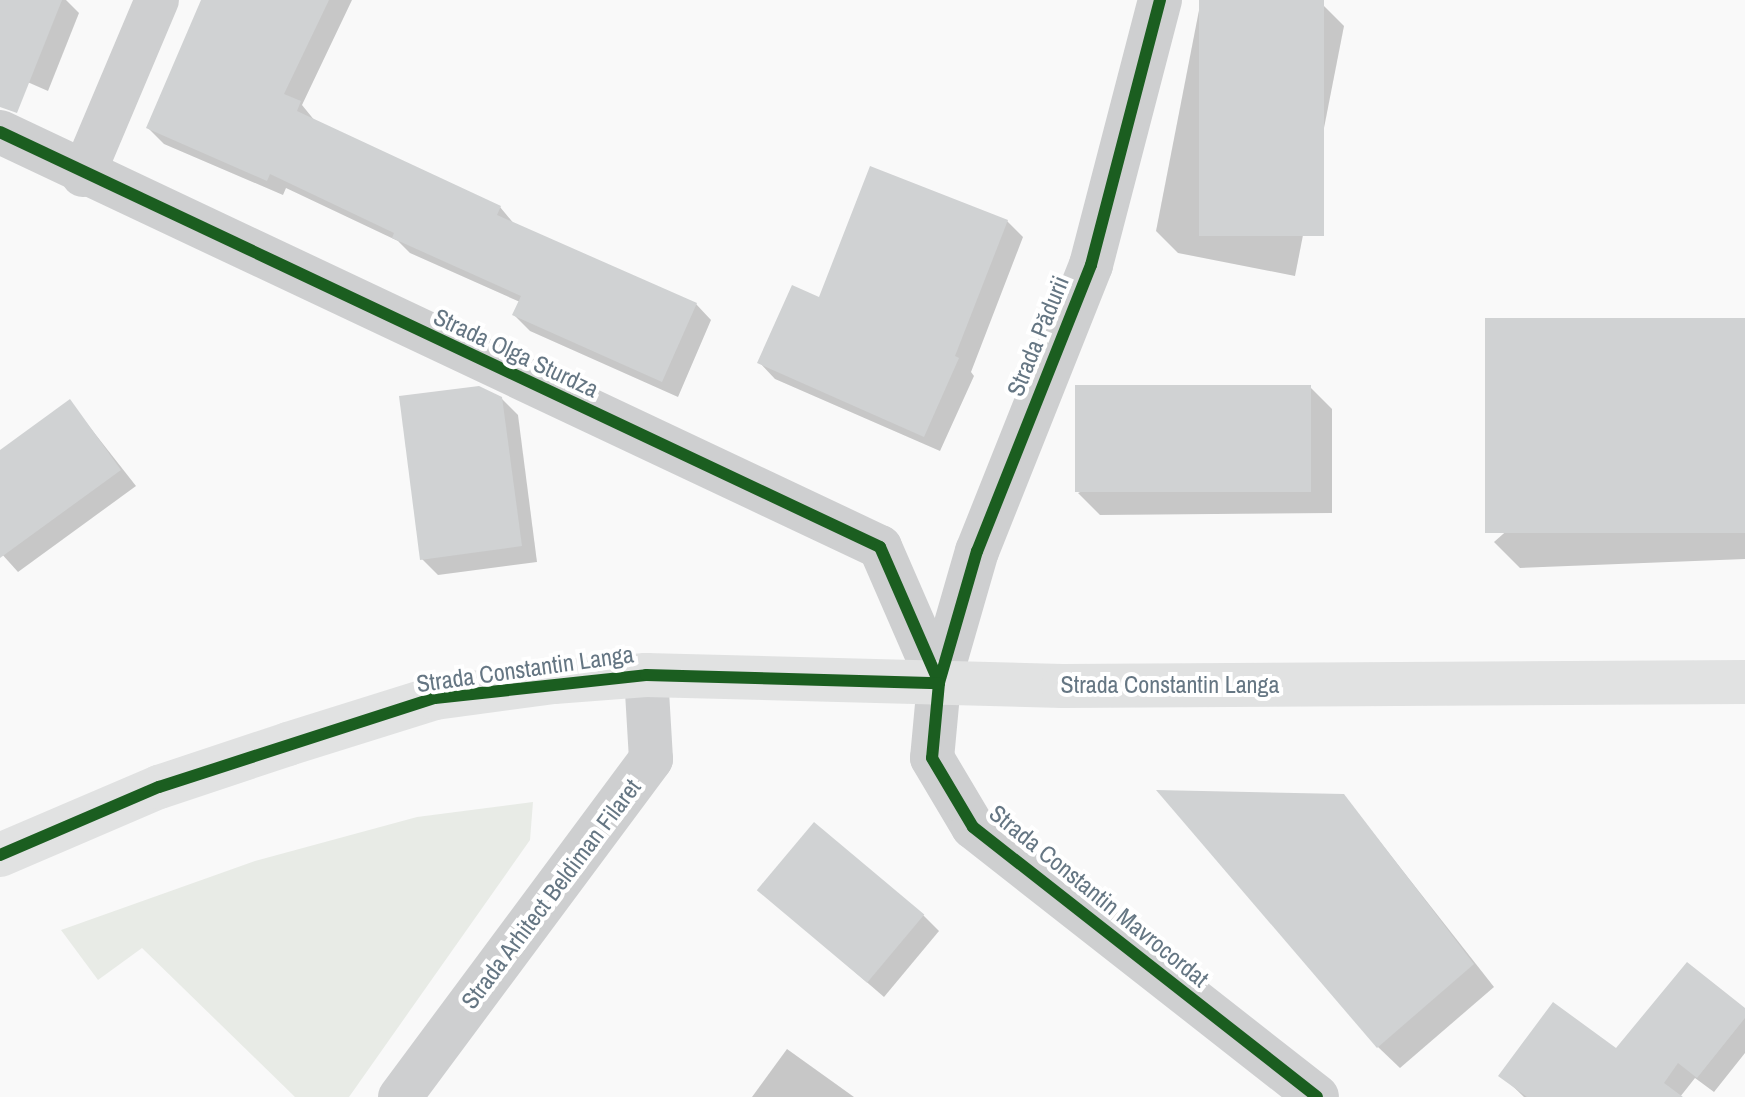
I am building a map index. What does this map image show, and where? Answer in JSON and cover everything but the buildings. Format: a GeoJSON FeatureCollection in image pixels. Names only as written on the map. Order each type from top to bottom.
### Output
{"type":"FeatureCollection","features":[{"type":"Feature","properties":{"kind":"main road","name":"Strada Constantin Langa"},"geometry":{"type":"LineString","coordinates":[[0,855],[159,787],[435,698],[646,675],[939,683],[1745,682]]}},
{"type":"Feature","properties":{"kind":"street"},"geometry":{"type":"LineString","coordinates":[[83,175],[157,0]]}},
{"type":"Feature","properties":{"kind":"street","name":"Strada Pădurii"},"geometry":{"type":"LineString","coordinates":[[939,683],[977,551],[1091,265],[1160,0]]}},
{"type":"Feature","properties":{"kind":"street","name":"Strada Olga Sturdza"},"geometry":{"type":"LineString","coordinates":[[0,132],[83,175],[880,547],[939,683]]}},
{"type":"Feature","properties":{"kind":"street","name":"Strada Arhitect Beldiman Filaret"},"geometry":{"type":"LineString","coordinates":[[400,1097],[651,759],[646,675]]}},
{"type":"Feature","properties":{"kind":"street","name":"Strada Constantin Mavrocordat"},"geometry":{"type":"LineString","coordinates":[[939,683],[932,758],[973,827],[1317,1097]]}},
{"type":"Feature","properties":{"kind":"shaded area"},"geometry":{"type":"Polygon","coordinates":[[[533,802],[530,840],[349,1097],[295,1097],[142,948],[98,980],[61,930],[255,861],[417,817],[533,802]]]}},
{"type":"Feature","properties":{"kind":"cycle path"},"geometry":{"type":"LineString","coordinates":[[1160,0],[1091,265],[977,551],[939,683],[932,758],[973,827],[1317,1097]]}},
{"type":"Feature","properties":{"kind":"cycle path"},"geometry":{"type":"LineString","coordinates":[[0,132],[880,547],[939,683]]}},
{"type":"Feature","properties":{"kind":"cycle path"},"geometry":{"type":"LineString","coordinates":[[0,855],[159,787],[435,698],[646,675],[939,683]]}}]}
